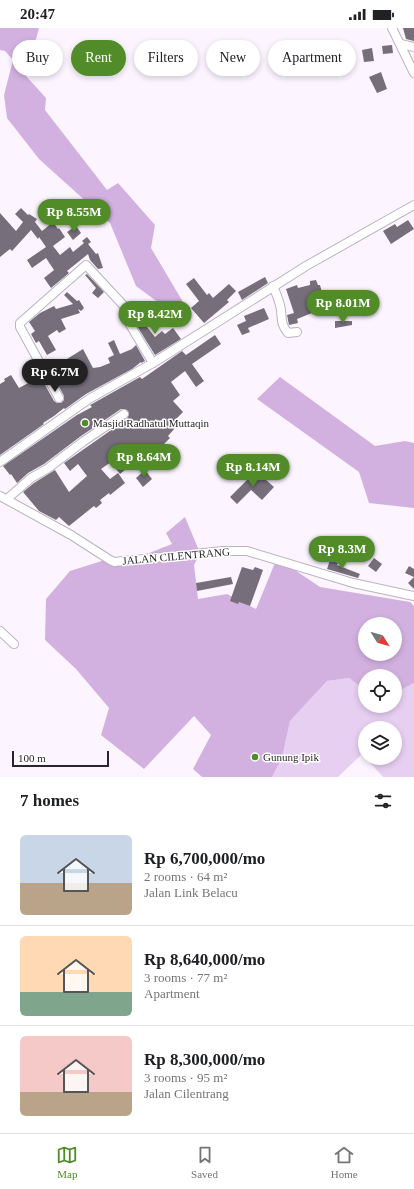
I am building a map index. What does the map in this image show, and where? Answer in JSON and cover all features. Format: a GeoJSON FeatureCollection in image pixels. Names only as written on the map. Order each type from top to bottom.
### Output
{"type":"FeatureCollection","features":[{"type":"Feature","properties":{"kind":"street"},"geometry":{"type":"LineString","coordinates":[[392,28],[414,73]]}},
{"type":"Feature","properties":{"kind":"street"},"geometry":{"type":"LineString","coordinates":[[401,44],[414,47]]}},
{"type":"Feature","properties":{"kind":"street"},"geometry":{"type":"LineString","coordinates":[[0,462],[89,399],[153,363],[204,331],[215,322],[306,266],[414,206]]}},
{"type":"Feature","properties":{"kind":"street"},"geometry":{"type":"LineString","coordinates":[[59,398],[20,327],[20,323],[86,265],[126,307],[129,313],[126,318],[153,363]]}},
{"type":"Feature","properties":{"kind":"street"},"geometry":{"type":"LineString","coordinates":[[273,286],[281,310],[283,325],[288,334],[297,332]]}},
{"type":"Feature","properties":{"kind":"street"},"geometry":{"type":"LineString","coordinates":[[3,497],[47,469],[84,441],[124,414]]}},
{"type":"Feature","properties":{"kind":"street","name":"JALAN CILENTRANG"},"geometry":{"type":"LineString","coordinates":[[3,497],[71,535],[114,562],[177,554],[238,550],[250,552],[353,583],[414,596]]}},
{"type":"Feature","properties":{"kind":"street"},"geometry":{"type":"LineString","coordinates":[[0,631],[14,644]]}},
{"type":"Feature","properties":{"kind":"shaded area"},"geometry":{"type":"Polygon","coordinates":[[[0,28],[39,28],[36,40],[12,40],[12,59],[5,51],[0,50],[0,28]]]}},
{"type":"Feature","properties":{"kind":"shaded area"},"geometry":{"type":"Polygon","coordinates":[[[12,64],[12,76],[26,76],[46,98],[45,110],[107,190],[118,183],[155,225],[151,248],[183,302],[174,314],[136,286],[110,223],[39,159],[7,118],[4,95],[12,64]]]}},
{"type":"Feature","properties":{"kind":"shaded area"},"geometry":{"type":"Polygon","coordinates":[[[280,377],[375,446],[405,441],[414,443],[414,508],[369,503],[359,472],[257,399],[280,377]]]}},
{"type":"Feature","properties":{"kind":"shaded area"},"geometry":{"type":"Polygon","coordinates":[[[185,517],[200,553],[194,565],[198,599],[227,594],[256,609],[277,558],[320,587],[410,602],[414,606],[414,683],[402,689],[402,669],[358,669],[358,685],[349,678],[327,681],[290,721],[282,758],[272,777],[202,777],[193,769],[211,735],[194,716],[144,769],[101,735],[109,708],[76,669],[45,640],[46,599],[70,571],[108,559],[144,555],[172,544],[166,533],[185,517]]]}},
{"type":"Feature","properties":{"kind":"shaded area"},"geometry":{"type":"Polygon","coordinates":[[[349,678],[358,685],[358,713],[402,713],[402,689],[414,683],[414,777],[383,777],[372,765],[402,765],[402,721],[358,721],[358,758],[338,777],[272,777],[282,758],[290,721],[327,681],[349,678]]]}},
{"type":"Feature","properties":{"kind":"building"},"geometry":{"type":"Polygon","coordinates":[[[403,28],[414,28],[414,41],[406,39],[403,28]]]}},
{"type":"Feature","properties":{"kind":"building"},"geometry":{"type":"Polygon","coordinates":[[[392,45],[393,53],[383,54],[382,46],[392,45]]]}},
{"type":"Feature","properties":{"kind":"building"},"geometry":{"type":"Polygon","coordinates":[[[372,48],[374,61],[364,62],[362,50],[372,48]]]}},
{"type":"Feature","properties":{"kind":"building"},"geometry":{"type":"Polygon","coordinates":[[[381,72],[387,89],[377,93],[369,77],[381,72]]]}},
{"type":"Feature","properties":{"kind":"building"},"geometry":{"type":"Polygon","coordinates":[[[93,206],[100,214],[93,221],[86,213],[93,206]]]}},
{"type":"Feature","properties":{"kind":"building"},"geometry":{"type":"Polygon","coordinates":[[[21,208],[28,215],[29,214],[37,219],[35,222],[42,231],[53,222],[58,229],[59,228],[65,237],[53,246],[60,255],[70,247],[73,252],[84,243],[82,241],[87,237],[91,242],[88,244],[96,254],[98,253],[103,268],[98,269],[90,260],[88,254],[67,271],[69,273],[51,288],[44,278],[54,270],[46,258],[32,268],[27,260],[46,247],[39,237],[38,239],[31,230],[12,251],[10,249],[0,257],[0,213],[16,231],[23,222],[15,214],[21,208]]]}},
{"type":"Feature","properties":{"kind":"building"},"geometry":{"type":"Polygon","coordinates":[[[408,220],[414,229],[391,244],[383,231],[395,224],[397,227],[408,220]]]}},
{"type":"Feature","properties":{"kind":"building"},"geometry":{"type":"Polygon","coordinates":[[[76,226],[81,233],[73,240],[67,232],[76,226]]]}},
{"type":"Feature","properties":{"kind":"building"},"geometry":{"type":"Polygon","coordinates":[[[87,274],[104,292],[98,298],[92,293],[96,288],[85,275],[87,274]]]}},
{"type":"Feature","properties":{"kind":"building"},"geometry":{"type":"Polygon","coordinates":[[[265,277],[268,283],[242,300],[238,292],[265,277]]]}},
{"type":"Feature","properties":{"kind":"building"},"geometry":{"type":"Polygon","coordinates":[[[194,278],[207,295],[209,293],[213,298],[229,284],[236,291],[227,300],[229,302],[204,323],[191,308],[199,301],[186,284],[194,278]]]}},
{"type":"Feature","properties":{"kind":"building"},"geometry":{"type":"Polygon","coordinates":[[[316,280],[318,285],[320,285],[323,296],[307,300],[312,313],[297,319],[298,323],[289,325],[287,315],[294,313],[286,289],[297,285],[298,288],[310,285],[310,281],[316,280]]]}},
{"type":"Feature","properties":{"kind":"building"},"geometry":{"type":"Polygon","coordinates":[[[67,292],[77,301],[79,300],[84,308],[81,311],[78,309],[80,313],[61,319],[66,329],[59,333],[57,330],[48,336],[56,350],[47,355],[39,341],[36,343],[31,334],[35,331],[29,322],[40,313],[54,306],[56,309],[73,304],[64,295],[67,292]]]}},
{"type":"Feature","properties":{"kind":"building"},"geometry":{"type":"Polygon","coordinates":[[[141,305],[145,309],[138,316],[155,337],[162,331],[165,334],[173,328],[181,339],[155,355],[132,318],[134,312],[141,305]]]}},
{"type":"Feature","properties":{"kind":"building"},"geometry":{"type":"Polygon","coordinates":[[[264,308],[269,319],[248,328],[250,332],[242,335],[237,325],[246,321],[244,316],[264,308]]]}},
{"type":"Feature","properties":{"kind":"building"},"geometry":{"type":"Polygon","coordinates":[[[335,321],[352,321],[352,325],[335,328],[335,321]]]}},
{"type":"Feature","properties":{"kind":"building"},"geometry":{"type":"Polygon","coordinates":[[[215,335],[221,344],[192,364],[204,381],[196,387],[185,371],[171,382],[180,395],[173,401],[183,412],[176,419],[179,422],[173,427],[175,428],[168,436],[170,438],[158,450],[160,452],[157,454],[159,457],[144,466],[131,450],[122,456],[124,458],[120,461],[126,469],[120,474],[111,462],[101,469],[110,479],[118,473],[125,483],[110,495],[109,493],[100,500],[102,503],[96,508],[94,506],[69,526],[59,517],[56,520],[39,511],[23,492],[55,470],[69,492],[87,476],[78,464],[70,471],[64,463],[127,419],[129,414],[128,411],[121,409],[81,436],[44,464],[28,473],[17,483],[3,466],[77,415],[92,407],[90,405],[140,377],[142,379],[182,351],[186,355],[215,335]]]}},
{"type":"Feature","properties":{"kind":"building"},"geometry":{"type":"Polygon","coordinates":[[[114,340],[120,354],[132,349],[136,345],[145,361],[86,394],[65,409],[64,408],[0,455],[0,384],[5,381],[4,379],[11,375],[19,388],[30,382],[24,371],[34,365],[54,401],[61,403],[64,400],[64,396],[54,377],[56,376],[57,379],[73,370],[67,359],[83,349],[93,368],[110,363],[108,358],[114,355],[108,343],[114,340]]]}},
{"type":"Feature","properties":{"kind":"building"},"geometry":{"type":"Polygon","coordinates":[[[145,470],[152,479],[143,487],[136,478],[145,470]]]}},
{"type":"Feature","properties":{"kind":"building"},"geometry":{"type":"Polygon","coordinates":[[[256,471],[274,487],[262,500],[251,490],[237,504],[230,497],[256,471]]]}},
{"type":"Feature","properties":{"kind":"building"},"geometry":{"type":"Polygon","coordinates":[[[374,558],[382,564],[376,572],[368,566],[374,558]]]}},
{"type":"Feature","properties":{"kind":"building"},"geometry":{"type":"Polygon","coordinates":[[[330,560],[338,563],[337,565],[360,574],[358,578],[327,569],[330,560]]]}},
{"type":"Feature","properties":{"kind":"building"},"geometry":{"type":"Polygon","coordinates":[[[409,566],[414,569],[414,577],[405,573],[409,566]]]}},
{"type":"Feature","properties":{"kind":"building"},"geometry":{"type":"Polygon","coordinates":[[[242,567],[253,570],[255,567],[263,570],[250,606],[239,602],[238,604],[230,601],[242,567]]]}},
{"type":"Feature","properties":{"kind":"building"},"geometry":{"type":"Polygon","coordinates":[[[231,577],[233,584],[197,591],[196,583],[231,577]]]}},
{"type":"Feature","properties":{"kind":"building"},"geometry":{"type":"Polygon","coordinates":[[[414,577],[414,589],[408,583],[414,577]]]}},
{"type":"Feature","properties":{"kind":"place","name":"Masjid Radhatul Muttaqin"},"geometry":{"type":"Point","coordinates":[85,423]}},
{"type":"Feature","properties":{"kind":"place","name":"Gunung Ipik"},"geometry":{"type":"Point","coordinates":[255,757]}}]}
